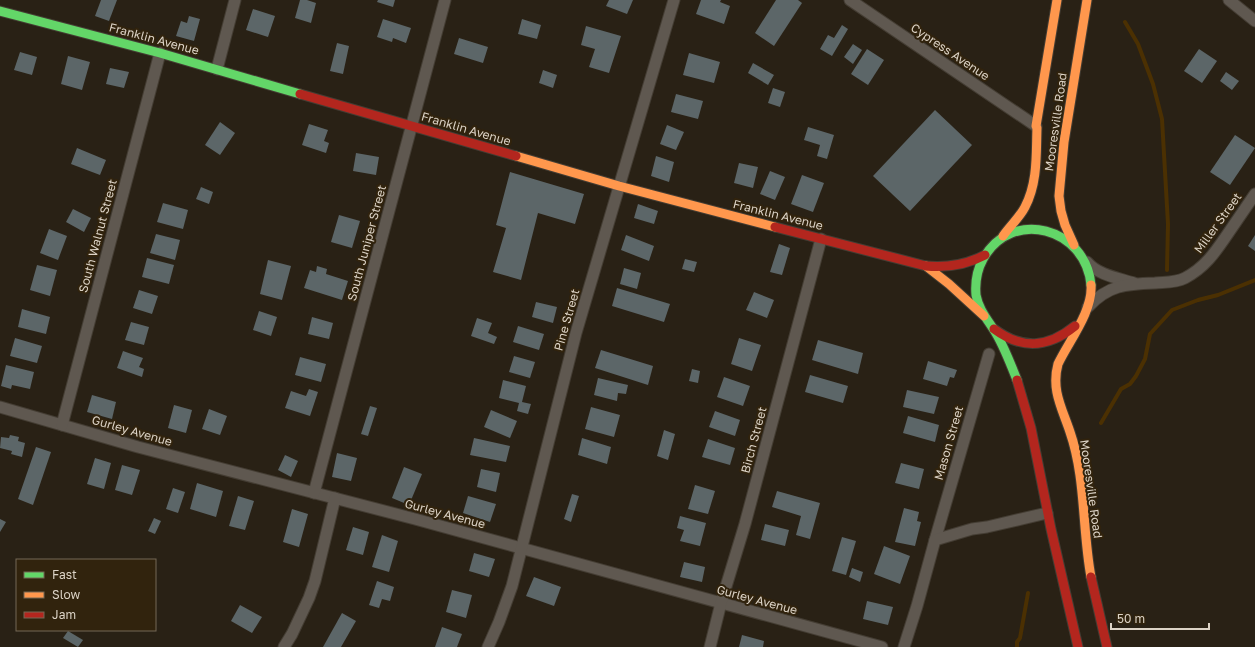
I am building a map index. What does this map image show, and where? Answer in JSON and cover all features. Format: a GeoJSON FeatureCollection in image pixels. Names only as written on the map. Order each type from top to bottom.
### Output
{"type":"FeatureCollection","features":[{"type":"Feature","properties":{"kind":"main road","name":"Mooresville Road"},"geometry":{"type":"LineString","coordinates":[[1003,238],[1008,229],[1022,212],[1032,192],[1036,126],[1058,0]]}},
{"type":"Feature","properties":{"kind":"main road","name":"Mooresville Road"},"geometry":{"type":"LineString","coordinates":[[1087,0],[1064,142],[1059,196],[1065,225],[1074,245],[1084,258],[1089,270],[1091,283],[1089,300],[1084,313],[1055,370],[1055,383],[1058,398],[1075,449],[1088,558],[1107,647]]}},
{"type":"Feature","properties":{"kind":"main road","name":"Franklin Avenue"},"geometry":{"type":"LineString","coordinates":[[0,10],[217,69],[619,186],[926,266],[952,267],[970,263],[985,255]]}},
{"type":"Feature","properties":{"kind":"main road","name":"Mooresville Road"},"geometry":{"type":"LineString","coordinates":[[1074,245],[1060,235],[1052,232],[1040,229],[1018,231],[1003,238],[990,248],[978,269],[976,286],[978,302],[1003,346],[1024,401],[1032,433],[1047,513],[1078,647]]}},
{"type":"Feature","properties":{"kind":"main road","name":"Franklin Avenue"},"geometry":{"type":"LineString","coordinates":[[926,266],[949,284],[987,320]]}},
{"type":"Feature","properties":{"kind":"main road"},"geometry":{"type":"LineString","coordinates":[[987,320],[1002,336],[1023,343],[1037,344],[1046,343],[1062,336],[1076,325],[1084,313]]}},
{"type":"Feature","properties":{"kind":"street"},"geometry":{"type":"LineString","coordinates":[[217,69],[235,0]]}},
{"type":"Feature","properties":{"kind":"street","name":"South Juniper Street"},"geometry":{"type":"LineString","coordinates":[[314,493],[445,0]]}},
{"type":"Feature","properties":{"kind":"street","name":"Pine Street"},"geometry":{"type":"LineString","coordinates":[[488,647],[512,586],[576,333],[674,0]]}},
{"type":"Feature","properties":{"kind":"street","name":"Cypress Avenue"},"geometry":{"type":"LineString","coordinates":[[850,0],[1036,126]]}},
{"type":"Feature","properties":{"kind":"street"},"geometry":{"type":"LineString","coordinates":[[1229,0],[1255,21]]}},
{"type":"Feature","properties":{"kind":"street","name":"South Walnut Street"},"geometry":{"type":"LineString","coordinates":[[62,425],[160,53]]}},
{"type":"Feature","properties":{"kind":"street","name":"Miller Street"},"geometry":{"type":"LineString","coordinates":[[1084,313],[1095,300],[1107,291],[1134,283],[1177,281],[1199,269],[1212,257],[1255,194]]}},
{"type":"Feature","properties":{"kind":"street","name":"Birch Street"},"geometry":{"type":"LineString","coordinates":[[710,647],[721,603],[745,524],[821,239]]}},
{"type":"Feature","properties":{"kind":"street","name":"Miller Street"},"geometry":{"type":"LineString","coordinates":[[1084,258],[1089,265],[1099,272],[1134,283]]}},
{"type":"Feature","properties":{"kind":"street","name":"Mason Street"},"geometry":{"type":"LineString","coordinates":[[904,647],[989,354]]}},
{"type":"Feature","properties":{"kind":"street","name":"Gurley Avenue"},"geometry":{"type":"LineString","coordinates":[[0,407],[145,449],[522,548],[882,647]]}},
{"type":"Feature","properties":{"kind":"street"},"geometry":{"type":"LineString","coordinates":[[284,647],[304,610],[315,581],[334,498]]}},
{"type":"Feature","properties":{"kind":"street"},"geometry":{"type":"LineString","coordinates":[[935,540],[972,529],[987,528],[1047,513]]}},
{"type":"Feature","properties":{"kind":"building"},"geometry":{"type":"Polygon","coordinates":[[[101,0],[117,0],[109,21],[95,16],[101,0]]]}},
{"type":"Feature","properties":{"kind":"building"},"geometry":{"type":"Polygon","coordinates":[[[300,0],[307,0],[316,3],[311,23],[295,18],[300,0]]]}},
{"type":"Feature","properties":{"kind":"building"},"geometry":{"type":"Polygon","coordinates":[[[378,0],[395,0],[393,7],[377,2],[378,0]]]}},
{"type":"Feature","properties":{"kind":"building"},"geometry":{"type":"Polygon","coordinates":[[[609,0],[633,0],[627,14],[606,6],[609,0]]]}},
{"type":"Feature","properties":{"kind":"building"},"geometry":{"type":"Polygon","coordinates":[[[701,0],[721,0],[720,2],[730,6],[724,24],[696,14],[701,0]]]}},
{"type":"Feature","properties":{"kind":"building"},"geometry":{"type":"Polygon","coordinates":[[[776,0],[798,0],[802,3],[774,46],[755,33],[776,0]]]}},
{"type":"Feature","properties":{"kind":"building"},"geometry":{"type":"Polygon","coordinates":[[[253,9],[275,16],[268,37],[246,30],[253,9]]]}},
{"type":"Feature","properties":{"kind":"building"},"geometry":{"type":"Polygon","coordinates":[[[189,16],[200,19],[194,41],[176,36],[181,21],[187,23],[189,16]]]}},
{"type":"Feature","properties":{"kind":"building"},"geometry":{"type":"Polygon","coordinates":[[[383,19],[411,28],[406,43],[393,38],[392,42],[377,37],[383,19]]]}},
{"type":"Feature","properties":{"kind":"building"},"geometry":{"type":"Polygon","coordinates":[[[522,19],[541,25],[537,39],[518,34],[522,19]]]}},
{"type":"Feature","properties":{"kind":"building"},"geometry":{"type":"Polygon","coordinates":[[[842,25],[848,29],[832,56],[820,49],[828,35],[834,38],[842,25]]]}},
{"type":"Feature","properties":{"kind":"building"},"geometry":{"type":"Polygon","coordinates":[[[586,26],[621,36],[609,73],[589,67],[595,49],[581,45],[586,26]]]}},
{"type":"Feature","properties":{"kind":"building"},"geometry":{"type":"Polygon","coordinates":[[[459,38],[488,47],[483,63],[454,54],[459,38]]]}},
{"type":"Feature","properties":{"kind":"building"},"geometry":{"type":"Polygon","coordinates":[[[337,43],[349,46],[343,74],[330,71],[337,43]]]}},
{"type":"Feature","properties":{"kind":"building"},"geometry":{"type":"Polygon","coordinates":[[[853,44],[862,50],[853,64],[844,57],[853,44]]]}},
{"type":"Feature","properties":{"kind":"building"},"geometry":{"type":"Polygon","coordinates":[[[867,49],[884,60],[868,85],[851,74],[867,49]]]}},
{"type":"Feature","properties":{"kind":"building"},"geometry":{"type":"Polygon","coordinates":[[[1199,49],[1217,61],[1202,83],[1184,71],[1199,49]]]}},
{"type":"Feature","properties":{"kind":"building"},"geometry":{"type":"Polygon","coordinates":[[[20,52],[37,57],[32,75],[14,70],[20,52]]]}},
{"type":"Feature","properties":{"kind":"building"},"geometry":{"type":"Polygon","coordinates":[[[689,53],[720,62],[714,83],[683,75],[689,53]]]}},
{"type":"Feature","properties":{"kind":"building"},"geometry":{"type":"Polygon","coordinates":[[[68,56],[90,62],[82,90],[61,84],[68,56]]]}},
{"type":"Feature","properties":{"kind":"building"},"geometry":{"type":"Polygon","coordinates":[[[753,63],[774,75],[768,85],[748,73],[753,63]]]}},
{"type":"Feature","properties":{"kind":"building"},"geometry":{"type":"Polygon","coordinates":[[[110,68],[129,72],[124,88],[106,84],[110,68]]]}},
{"type":"Feature","properties":{"kind":"building"},"geometry":{"type":"Polygon","coordinates":[[[543,70],[557,75],[553,88],[539,83],[543,70]]]}},
{"type":"Feature","properties":{"kind":"building"},"geometry":{"type":"Polygon","coordinates":[[[1226,72],[1239,81],[1232,90],[1220,81],[1226,72]]]}},
{"type":"Feature","properties":{"kind":"building"},"geometry":{"type":"Polygon","coordinates":[[[773,88],[785,92],[780,107],[768,103],[773,88]]]}},
{"type":"Feature","properties":{"kind":"building"},"geometry":{"type":"Polygon","coordinates":[[[676,94],[703,101],[698,119],[671,112],[676,94]]]}},
{"type":"Feature","properties":{"kind":"building"},"geometry":{"type":"Polygon","coordinates":[[[935,110],[972,145],[910,211],[873,176],[935,110]]]}},
{"type":"Feature","properties":{"kind":"building"},"geometry":{"type":"Polygon","coordinates":[[[220,122],[235,133],[220,155],[205,145],[220,122]]]}},
{"type":"Feature","properties":{"kind":"building"},"geometry":{"type":"Polygon","coordinates":[[[309,124],[328,130],[324,141],[329,143],[326,153],[302,145],[309,124]]]}},
{"type":"Feature","properties":{"kind":"building"},"geometry":{"type":"Polygon","coordinates":[[[667,125],[684,132],[676,150],[660,144],[667,125]]]}},
{"type":"Feature","properties":{"kind":"building"},"geometry":{"type":"Polygon","coordinates":[[[808,127],[834,135],[827,159],[817,156],[820,145],[804,140],[808,127]]]}},
{"type":"Feature","properties":{"kind":"building"},"geometry":{"type":"Polygon","coordinates":[[[1235,135],[1255,148],[1230,185],[1210,172],[1235,135]]]}},
{"type":"Feature","properties":{"kind":"building"},"geometry":{"type":"Polygon","coordinates":[[[77,148],[106,160],[100,175],[71,164],[77,148]]]}},
{"type":"Feature","properties":{"kind":"building"},"geometry":{"type":"Polygon","coordinates":[[[356,153],[379,157],[376,175],[353,171],[356,153]]]}},
{"type":"Feature","properties":{"kind":"building"},"geometry":{"type":"Polygon","coordinates":[[[656,156],[674,162],[669,182],[651,176],[656,156]]]}},
{"type":"Feature","properties":{"kind":"building"},"geometry":{"type":"Polygon","coordinates":[[[739,163],[758,167],[753,188],[734,183],[739,163]]]}},
{"type":"Feature","properties":{"kind":"building"},"geometry":{"type":"Polygon","coordinates":[[[770,171],[785,177],[775,200],[760,194],[770,171]]]}},
{"type":"Feature","properties":{"kind":"building"},"geometry":{"type":"Polygon","coordinates":[[[510,172],[584,194],[575,224],[538,213],[521,280],[493,272],[506,228],[496,225],[510,172]]]}},
{"type":"Feature","properties":{"kind":"building"},"geometry":{"type":"Polygon","coordinates":[[[802,175],[824,183],[813,212],[791,204],[802,175]]]}},
{"type":"Feature","properties":{"kind":"building"},"geometry":{"type":"Polygon","coordinates":[[[201,187],[213,192],[209,204],[196,199],[201,187]]]}},
{"type":"Feature","properties":{"kind":"building"},"geometry":{"type":"Polygon","coordinates":[[[163,203],[188,210],[183,229],[157,222],[163,203]]]}},
{"type":"Feature","properties":{"kind":"building"},"geometry":{"type":"Polygon","coordinates":[[[638,204],[658,211],[654,224],[634,218],[638,204]]]}},
{"type":"Feature","properties":{"kind":"building"},"geometry":{"type":"Polygon","coordinates":[[[73,209],[91,218],[84,232],[66,222],[73,209]]]}},
{"type":"Feature","properties":{"kind":"building"},"geometry":{"type":"Polygon","coordinates":[[[339,215],[360,221],[352,248],[331,242],[339,215]]]}},
{"type":"Feature","properties":{"kind":"building"},"geometry":{"type":"Polygon","coordinates":[[[49,229],[67,236],[58,260],[40,253],[49,229]]]}},
{"type":"Feature","properties":{"kind":"building"},"geometry":{"type":"Polygon","coordinates":[[[156,234],[180,240],[175,260],[150,253],[156,234]]]}},
{"type":"Feature","properties":{"kind":"building"},"geometry":{"type":"Polygon","coordinates":[[[626,235],[654,246],[649,261],[621,250],[626,235]]]}},
{"type":"Feature","properties":{"kind":"building"},"geometry":{"type":"Polygon","coordinates":[[[1255,235],[1255,251],[1248,246],[1255,235]]]}},
{"type":"Feature","properties":{"kind":"building"},"geometry":{"type":"Polygon","coordinates":[[[779,244],[790,248],[782,275],[770,272],[779,244]]]}},
{"type":"Feature","properties":{"kind":"building"},"geometry":{"type":"Polygon","coordinates":[[[147,258],[174,265],[169,284],[142,277],[147,258]]]}},
{"type":"Feature","properties":{"kind":"building"},"geometry":{"type":"Polygon","coordinates":[[[685,259],[697,262],[694,272],[682,269],[685,259]]]}},
{"type":"Feature","properties":{"kind":"building"},"geometry":{"type":"Polygon","coordinates":[[[268,260],[291,266],[282,300],[260,294],[268,260]]]}},
{"type":"Feature","properties":{"kind":"building"},"geometry":{"type":"Polygon","coordinates":[[[37,265],[57,270],[50,296],[30,290],[37,265]]]}},
{"type":"Feature","properties":{"kind":"building"},"geometry":{"type":"Polygon","coordinates":[[[317,266],[327,269],[326,274],[348,281],[342,300],[304,288],[310,270],[316,272],[317,266]]]}},
{"type":"Feature","properties":{"kind":"building"},"geometry":{"type":"Polygon","coordinates":[[[624,268],[641,273],[637,289],[620,284],[624,268]]]}},
{"type":"Feature","properties":{"kind":"building"},"geometry":{"type":"Polygon","coordinates":[[[617,288],[670,304],[664,322],[612,306],[617,288]]]}},
{"type":"Feature","properties":{"kind":"building"},"geometry":{"type":"Polygon","coordinates":[[[139,290],[158,296],[152,314],[133,308],[139,290]]]}},
{"type":"Feature","properties":{"kind":"building"},"geometry":{"type":"Polygon","coordinates":[[[754,292],[774,300],[767,318],[746,310],[754,292]]]}},
{"type":"Feature","properties":{"kind":"building"},"geometry":{"type":"Polygon","coordinates":[[[536,302],[557,307],[553,323],[532,317],[536,302]]]}},
{"type":"Feature","properties":{"kind":"building"},"geometry":{"type":"Polygon","coordinates":[[[22,309],[50,317],[46,334],[18,327],[22,309]]]}},
{"type":"Feature","properties":{"kind":"building"},"geometry":{"type":"Polygon","coordinates":[[[259,311],[277,317],[271,336],[253,330],[259,311]]]}},
{"type":"Feature","properties":{"kind":"building"},"geometry":{"type":"Polygon","coordinates":[[[312,317],[333,323],[329,339],[308,334],[312,317]]]}},
{"type":"Feature","properties":{"kind":"building"},"geometry":{"type":"Polygon","coordinates":[[[477,318],[492,323],[488,333],[497,337],[494,344],[471,336],[477,318]]]}},
{"type":"Feature","properties":{"kind":"building"},"geometry":{"type":"Polygon","coordinates":[[[131,322],[149,327],[144,345],[125,340],[131,322]]]}},
{"type":"Feature","properties":{"kind":"building"},"geometry":{"type":"Polygon","coordinates":[[[518,326],[544,334],[539,350],[513,342],[518,326]]]}},
{"type":"Feature","properties":{"kind":"building"},"geometry":{"type":"Polygon","coordinates":[[[15,338],[42,346],[37,363],[10,356],[15,338]]]}},
{"type":"Feature","properties":{"kind":"building"},"geometry":{"type":"Polygon","coordinates":[[[739,338],[761,345],[752,371],[731,364],[739,338]]]}},
{"type":"Feature","properties":{"kind":"building"},"geometry":{"type":"Polygon","coordinates":[[[818,340],[863,353],[858,374],[812,360],[818,340]]]}},
{"type":"Feature","properties":{"kind":"building"},"geometry":{"type":"Polygon","coordinates":[[[601,350],[653,366],[648,385],[595,368],[601,350]]]}},
{"type":"Feature","properties":{"kind":"building"},"geometry":{"type":"Polygon","coordinates":[[[123,351],[143,358],[139,367],[144,369],[142,377],[117,368],[123,351]]]}},
{"type":"Feature","properties":{"kind":"building"},"geometry":{"type":"Polygon","coordinates":[[[514,356],[535,362],[530,378],[509,372],[514,356]]]}},
{"type":"Feature","properties":{"kind":"building"},"geometry":{"type":"Polygon","coordinates":[[[300,357],[326,364],[321,382],[295,375],[300,357]]]}},
{"type":"Feature","properties":{"kind":"building"},"geometry":{"type":"Polygon","coordinates":[[[928,361],[957,370],[954,378],[950,377],[947,386],[923,379],[928,361]]]}},
{"type":"Feature","properties":{"kind":"building"},"geometry":{"type":"Polygon","coordinates":[[[6,365],[34,372],[30,389],[12,385],[11,389],[1,386],[6,365]]]}},
{"type":"Feature","properties":{"kind":"building"},"geometry":{"type":"Polygon","coordinates":[[[692,369],[700,371],[698,383],[689,381],[692,369]]]}},
{"type":"Feature","properties":{"kind":"building"},"geometry":{"type":"Polygon","coordinates":[[[810,375],[848,386],[843,403],[805,392],[810,375]]]}},
{"type":"Feature","properties":{"kind":"building"},"geometry":{"type":"Polygon","coordinates":[[[724,377],[750,386],[743,406],[717,397],[724,377]]]}},
{"type":"Feature","properties":{"kind":"building"},"geometry":{"type":"Polygon","coordinates":[[[598,378],[628,385],[626,394],[618,393],[617,401],[594,395],[598,378]]]}},
{"type":"Feature","properties":{"kind":"building"},"geometry":{"type":"Polygon","coordinates":[[[503,380],[526,386],[522,402],[531,404],[528,414],[517,411],[519,403],[499,398],[503,380]]]}},
{"type":"Feature","properties":{"kind":"building"},"geometry":{"type":"Polygon","coordinates":[[[309,389],[318,392],[310,416],[285,408],[291,391],[306,396],[309,389]]]}},
{"type":"Feature","properties":{"kind":"building"},"geometry":{"type":"Polygon","coordinates":[[[907,390],[939,397],[934,414],[903,407],[907,390]]]}},
{"type":"Feature","properties":{"kind":"building"},"geometry":{"type":"Polygon","coordinates":[[[92,395],[116,402],[112,419],[87,412],[92,395]]]}},
{"type":"Feature","properties":{"kind":"building"},"geometry":{"type":"Polygon","coordinates":[[[174,405],[192,410],[186,433],[168,428],[174,405]]]}},
{"type":"Feature","properties":{"kind":"building"},"geometry":{"type":"Polygon","coordinates":[[[370,406],[377,408],[368,436],[361,434],[370,406]]]}},
{"type":"Feature","properties":{"kind":"building"},"geometry":{"type":"Polygon","coordinates":[[[591,407],[620,415],[614,437],[585,429],[591,407]]]}},
{"type":"Feature","properties":{"kind":"building"},"geometry":{"type":"Polygon","coordinates":[[[209,409],[227,416],[220,435],[202,429],[209,409]]]}},
{"type":"Feature","properties":{"kind":"building"},"geometry":{"type":"Polygon","coordinates":[[[491,410],[517,421],[510,438],[484,427],[491,410]]]}},
{"type":"Feature","properties":{"kind":"building"},"geometry":{"type":"Polygon","coordinates":[[[715,411],[740,420],[735,436],[709,427],[715,411]]]}},
{"type":"Feature","properties":{"kind":"building"},"geometry":{"type":"Polygon","coordinates":[[[908,416],[939,425],[935,442],[903,433],[908,416]]]}},
{"type":"Feature","properties":{"kind":"building"},"geometry":{"type":"Polygon","coordinates":[[[664,430],[675,434],[668,460],[657,456],[664,430]]]}},
{"type":"Feature","properties":{"kind":"building"},"geometry":{"type":"Polygon","coordinates":[[[10,435],[19,437],[18,441],[25,443],[22,457],[11,454],[12,451],[0,448],[1,437],[9,438],[10,435]]]}},
{"type":"Feature","properties":{"kind":"building"},"geometry":{"type":"Polygon","coordinates":[[[474,438],[510,446],[506,462],[470,455],[474,438]]]}},
{"type":"Feature","properties":{"kind":"building"},"geometry":{"type":"Polygon","coordinates":[[[582,438],[611,447],[607,464],[578,455],[582,438]]]}},
{"type":"Feature","properties":{"kind":"building"},"geometry":{"type":"Polygon","coordinates":[[[708,439],[735,448],[730,465],[702,457],[708,439]]]}},
{"type":"Feature","properties":{"kind":"building"},"geometry":{"type":"Polygon","coordinates":[[[36,447],[51,452],[33,505],[18,499],[36,447]]]}},
{"type":"Feature","properties":{"kind":"building"},"geometry":{"type":"Polygon","coordinates":[[[337,453],[357,458],[351,481],[332,477],[337,453]]]}},
{"type":"Feature","properties":{"kind":"building"},"geometry":{"type":"Polygon","coordinates":[[[285,455],[298,461],[291,477],[278,470],[285,455]]]}},
{"type":"Feature","properties":{"kind":"building"},"geometry":{"type":"Polygon","coordinates":[[[95,458],[111,463],[104,489],[87,484],[95,458]]]}},
{"type":"Feature","properties":{"kind":"building"},"geometry":{"type":"Polygon","coordinates":[[[901,463],[924,469],[919,489],[895,483],[901,463]]]}},
{"type":"Feature","properties":{"kind":"building"},"geometry":{"type":"Polygon","coordinates":[[[122,465],[140,470],[132,495],[115,490],[122,465]]]}},
{"type":"Feature","properties":{"kind":"building"},"geometry":{"type":"Polygon","coordinates":[[[404,467],[422,474],[409,505],[392,498],[404,467]]]}},
{"type":"Feature","properties":{"kind":"building"},"geometry":{"type":"Polygon","coordinates":[[[481,469],[500,473],[496,492],[477,487],[481,469]]]}},
{"type":"Feature","properties":{"kind":"building"},"geometry":{"type":"Polygon","coordinates":[[[197,483],[223,491],[216,517],[190,509],[197,483]]]}},
{"type":"Feature","properties":{"kind":"building"},"geometry":{"type":"Polygon","coordinates":[[[695,485],[715,491],[708,514],[688,509],[695,485]]]}},
{"type":"Feature","properties":{"kind":"building"},"geometry":{"type":"Polygon","coordinates":[[[173,488],[185,492],[178,513],[166,509],[173,488]]]}},
{"type":"Feature","properties":{"kind":"building"},"geometry":{"type":"Polygon","coordinates":[[[777,491],[820,503],[810,539],[796,535],[801,516],[772,507],[777,491]]]}},
{"type":"Feature","properties":{"kind":"building"},"geometry":{"type":"Polygon","coordinates":[[[572,494],[579,496],[571,522],[564,519],[572,494]]]}},
{"type":"Feature","properties":{"kind":"building"},"geometry":{"type":"Polygon","coordinates":[[[238,496],[254,501],[245,530],[229,526],[238,496]]]}},
{"type":"Feature","properties":{"kind":"building"},"geometry":{"type":"Polygon","coordinates":[[[468,496],[496,504],[490,522],[463,513],[468,496]]]}},
{"type":"Feature","properties":{"kind":"building"},"geometry":{"type":"Polygon","coordinates":[[[904,508],[919,512],[917,521],[921,522],[915,546],[895,542],[904,508]]]}},
{"type":"Feature","properties":{"kind":"building"},"geometry":{"type":"Polygon","coordinates":[[[292,509],[308,514],[299,547],[283,542],[292,509]]]}},
{"type":"Feature","properties":{"kind":"building"},"geometry":{"type":"Polygon","coordinates":[[[680,516],[706,523],[700,546],[680,541],[684,530],[677,528],[680,516]]]}},
{"type":"Feature","properties":{"kind":"building"},"geometry":{"type":"Polygon","coordinates":[[[154,518],[161,521],[155,534],[148,531],[154,518]]]}},
{"type":"Feature","properties":{"kind":"building"},"geometry":{"type":"Polygon","coordinates":[[[0,519],[6,522],[0,532],[0,519]]]}},
{"type":"Feature","properties":{"kind":"building"},"geometry":{"type":"Polygon","coordinates":[[[765,524],[789,530],[785,546],[761,540],[765,524]]]}},
{"type":"Feature","properties":{"kind":"building"},"geometry":{"type":"Polygon","coordinates":[[[353,527],[369,532],[363,555],[346,550],[353,527]]]}},
{"type":"Feature","properties":{"kind":"building"},"geometry":{"type":"Polygon","coordinates":[[[382,535],[398,541],[389,572],[372,567],[382,535]]]}},
{"type":"Feature","properties":{"kind":"building"},"geometry":{"type":"Polygon","coordinates":[[[842,537],[856,541],[846,575],[832,571],[842,537]]]}},
{"type":"Feature","properties":{"kind":"building"},"geometry":{"type":"Polygon","coordinates":[[[884,546],[910,556],[900,584],[874,574],[884,546]]]}},
{"type":"Feature","properties":{"kind":"building"},"geometry":{"type":"Polygon","coordinates":[[[474,553],[495,559],[489,577],[469,571],[474,553]]]}},
{"type":"Feature","properties":{"kind":"building"},"geometry":{"type":"Polygon","coordinates":[[[684,562],[705,567],[702,582],[680,577],[684,562]]]}},
{"type":"Feature","properties":{"kind":"building"},"geometry":{"type":"Polygon","coordinates":[[[852,568],[863,572],[860,582],[849,577],[852,568]]]}},
{"type":"Feature","properties":{"kind":"building"},"geometry":{"type":"Polygon","coordinates":[[[534,577],[561,587],[554,606],[526,596],[534,577]]]}},
{"type":"Feature","properties":{"kind":"building"},"geometry":{"type":"Polygon","coordinates":[[[377,581],[394,587],[390,601],[382,599],[379,608],[369,605],[377,581]]]}},
{"type":"Feature","properties":{"kind":"building"},"geometry":{"type":"Polygon","coordinates":[[[452,590],[472,595],[466,618],[446,612],[452,590]]]}},
{"type":"Feature","properties":{"kind":"building"},"geometry":{"type":"Polygon","coordinates":[[[867,601],[893,607],[888,625],[863,619],[867,601]]]}},
{"type":"Feature","properties":{"kind":"building"},"geometry":{"type":"Polygon","coordinates":[[[240,605],[262,617],[252,633],[231,621],[240,605]]]}},
{"type":"Feature","properties":{"kind":"building"},"geometry":{"type":"Polygon","coordinates":[[[342,613],[356,621],[341,647],[323,647],[342,613]]]}},
{"type":"Feature","properties":{"kind":"building"},"geometry":{"type":"Polygon","coordinates":[[[442,627],[462,634],[457,647],[435,647],[442,627]]]}},
{"type":"Feature","properties":{"kind":"building"},"geometry":{"type":"Polygon","coordinates":[[[68,631],[83,640],[78,647],[63,638],[68,631]]]}},
{"type":"Feature","properties":{"kind":"building"},"geometry":{"type":"Polygon","coordinates":[[[742,635],[764,641],[763,647],[739,647],[742,635]]]}},
{"type":"Feature","properties":{"kind":"waterway"},"geometry":{"type":"LineString","coordinates":[[1125,22],[1138,44],[1153,84],[1162,119],[1168,224],[1167,270]]}},
{"type":"Feature","properties":{"kind":"waterway"},"geometry":{"type":"LineString","coordinates":[[1101,423],[1121,389],[1130,384],[1136,376],[1145,359],[1150,334],[1172,310],[1198,300],[1218,295],[1255,280]]}},
{"type":"Feature","properties":{"kind":"waterway"},"geometry":{"type":"LineString","coordinates":[[1017,647],[1028,593]]}},
{"type":"Feature","properties":{"kind":"traffic: fast"},"geometry":{"type":"LineString","coordinates":[[0,11],[160,53],[300,94]]}},
{"type":"Feature","properties":{"kind":"traffic: fast"},"geometry":{"type":"LineString","coordinates":[[1017,380],[1003,346],[977,301],[976,281],[983,259],[996,243],[1011,233],[1029,229],[1046,231],[1062,238],[1076,250],[1086,265],[1091,285]]}},
{"type":"Feature","properties":{"kind":"traffic: slow"},"geometry":{"type":"LineString","coordinates":[[1003,236],[1023,211],[1032,188],[1036,158],[1036,126],[1057,0]]}},
{"type":"Feature","properties":{"kind":"traffic: slow"},"geometry":{"type":"LineString","coordinates":[[1074,245],[1065,225],[1059,196],[1064,142],[1087,0]]}},
{"type":"Feature","properties":{"kind":"traffic: slow"},"geometry":{"type":"LineString","coordinates":[[516,156],[619,186],[775,227]]}},
{"type":"Feature","properties":{"kind":"traffic: slow"},"geometry":{"type":"LineString","coordinates":[[926,266],[949,284],[984,316]]}},
{"type":"Feature","properties":{"kind":"traffic: slow"},"geometry":{"type":"LineString","coordinates":[[1091,285],[1091,295],[1088,305],[1079,326],[1058,364],[1056,373],[1058,399],[1070,432],[1079,467],[1091,577]]}},
{"type":"Feature","properties":{"kind":"traffic: jam"},"geometry":{"type":"LineString","coordinates":[[300,94],[516,156]]}},
{"type":"Feature","properties":{"kind":"traffic: jam"},"geometry":{"type":"LineString","coordinates":[[775,227],[926,266],[942,267],[957,265],[985,255]]}},
{"type":"Feature","properties":{"kind":"traffic: jam"},"geometry":{"type":"LineString","coordinates":[[994,329],[1004,336],[1025,343],[1035,344],[1055,339],[1075,326]]}},
{"type":"Feature","properties":{"kind":"traffic: jam"},"geometry":{"type":"LineString","coordinates":[[1017,380],[1031,428],[1051,529],[1078,647]]}},
{"type":"Feature","properties":{"kind":"traffic: jam"},"geometry":{"type":"LineString","coordinates":[[1091,577],[1107,647]]}}]}
